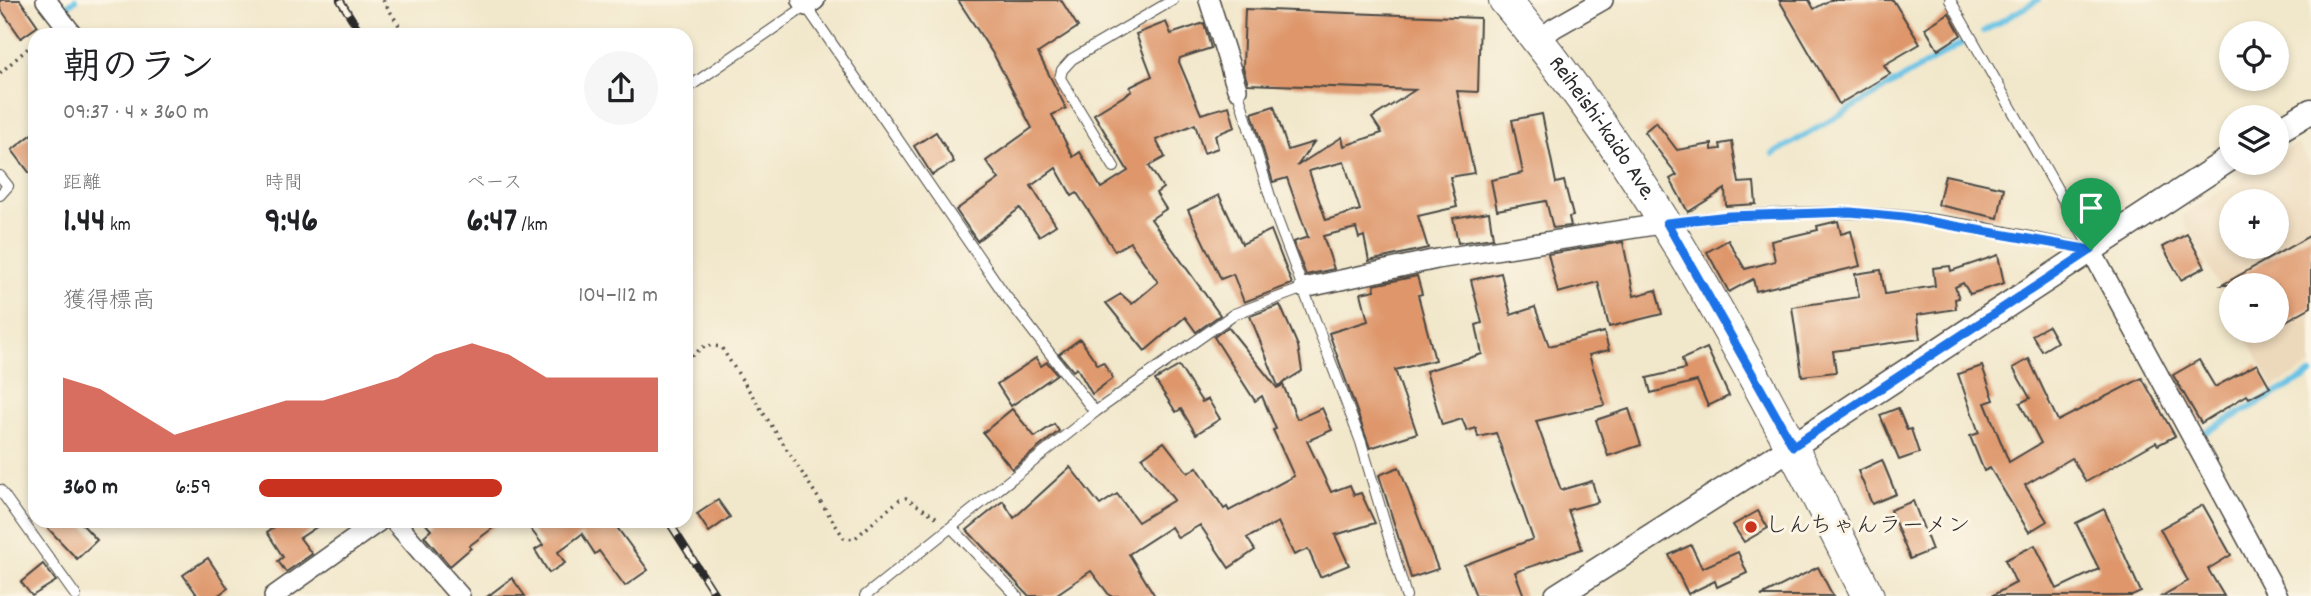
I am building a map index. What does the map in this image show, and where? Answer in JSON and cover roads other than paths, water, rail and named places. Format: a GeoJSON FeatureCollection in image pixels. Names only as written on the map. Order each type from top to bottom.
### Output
{"type":"FeatureCollection","features":[{"type":"Feature","properties":{"kind":"main road","name":"Reiheishi-kaido Ave."},"geometry":{"type":"LineString","coordinates":[[1505,0],[1539,40],[1602,124],[1667,223],[1793,446],[1868,596]]}},
{"type":"Feature","properties":{"kind":"street"},"geometry":{"type":"LineString","coordinates":[[46,0],[68,28]]}},
{"type":"Feature","properties":{"kind":"street"},"geometry":{"type":"LineString","coordinates":[[1209,0],[1237,89]]}},
{"type":"Feature","properties":{"kind":"street"},"geometry":{"type":"LineString","coordinates":[[1539,40],[1554,27],[1603,0]]}},
{"type":"Feature","properties":{"kind":"street"},"geometry":{"type":"LineString","coordinates":[[2289,124],[2311,111]]}},
{"type":"Feature","properties":{"kind":"street"},"geometry":{"type":"LineString","coordinates":[[1557,596],[1793,446],[2219,166]]}},
{"type":"Feature","properties":{"kind":"street"},"geometry":{"type":"LineString","coordinates":[[1304,288],[1437,259],[1667,223]]}},
{"type":"Feature","properties":{"kind":"street"},"geometry":{"type":"LineString","coordinates":[[2091,250],[2278,596]]}},
{"type":"Feature","properties":{"kind":"street"},"geometry":{"type":"LineString","coordinates":[[274,596],[370,528]]}},
{"type":"Feature","properties":{"kind":"street"},"geometry":{"type":"LineString","coordinates":[[405,528],[460,596]]}},
{"type":"Feature","properties":{"kind":"lane"},"geometry":{"type":"LineString","coordinates":[[1114,167],[1060,78],[1062,70],[1072,59],[1173,0]]}},
{"type":"Feature","properties":{"kind":"lane"},"geometry":{"type":"LineString","coordinates":[[1950,0],[2091,250]]}},
{"type":"Feature","properties":{"kind":"lane"},"geometry":{"type":"LineString","coordinates":[[693,84],[808,2],[1005,295],[1095,412]]}},
{"type":"Feature","properties":{"kind":"lane"},"geometry":{"type":"LineString","coordinates":[[1237,89],[1265,184],[1362,442],[1406,596]]}},
{"type":"Feature","properties":{"kind":"lane"},"geometry":{"type":"LineString","coordinates":[[0,176],[8,186],[0,195]]}},
{"type":"Feature","properties":{"kind":"lane"},"geometry":{"type":"LineString","coordinates":[[1667,223],[1729,216],[1850,212],[1904,217],[2091,250]]}},
{"type":"Feature","properties":{"kind":"lane"},"geometry":{"type":"LineString","coordinates":[[865,596],[953,529],[1095,412],[1234,314],[1304,288]]}},
{"type":"Feature","properties":{"kind":"lane"},"geometry":{"type":"LineString","coordinates":[[0,490],[76,596]]}},
{"type":"Feature","properties":{"kind":"lane"},"geometry":{"type":"LineString","coordinates":[[953,529],[1017,596]]}},
{"type":"Feature","properties":{"kind":"waterway"},"geometry":{"type":"LineString","coordinates":[[66,7],[75,0]]}},
{"type":"Feature","properties":{"kind":"waterway"},"geometry":{"type":"LineString","coordinates":[[1984,31],[2038,0]]}},
{"type":"Feature","properties":{"kind":"waterway"},"geometry":{"type":"LineString","coordinates":[[1773,154],[1966,41]]}},
{"type":"Feature","properties":{"kind":"waterway"},"geometry":{"type":"LineString","coordinates":[[2206,432],[2311,374]]}},
{"type":"Feature","properties":{"kind":"railway"},"geometry":{"type":"LineString","coordinates":[[340,0],[358,28]]}},
{"type":"Feature","properties":{"kind":"railway"},"geometry":{"type":"LineString","coordinates":[[673,528],[716,596]]}},
{"type":"Feature","properties":{"kind":"place","name":"しんちゃんラーメン"},"geometry":{"type":"Point","coordinates":[1751,527]}}]}
